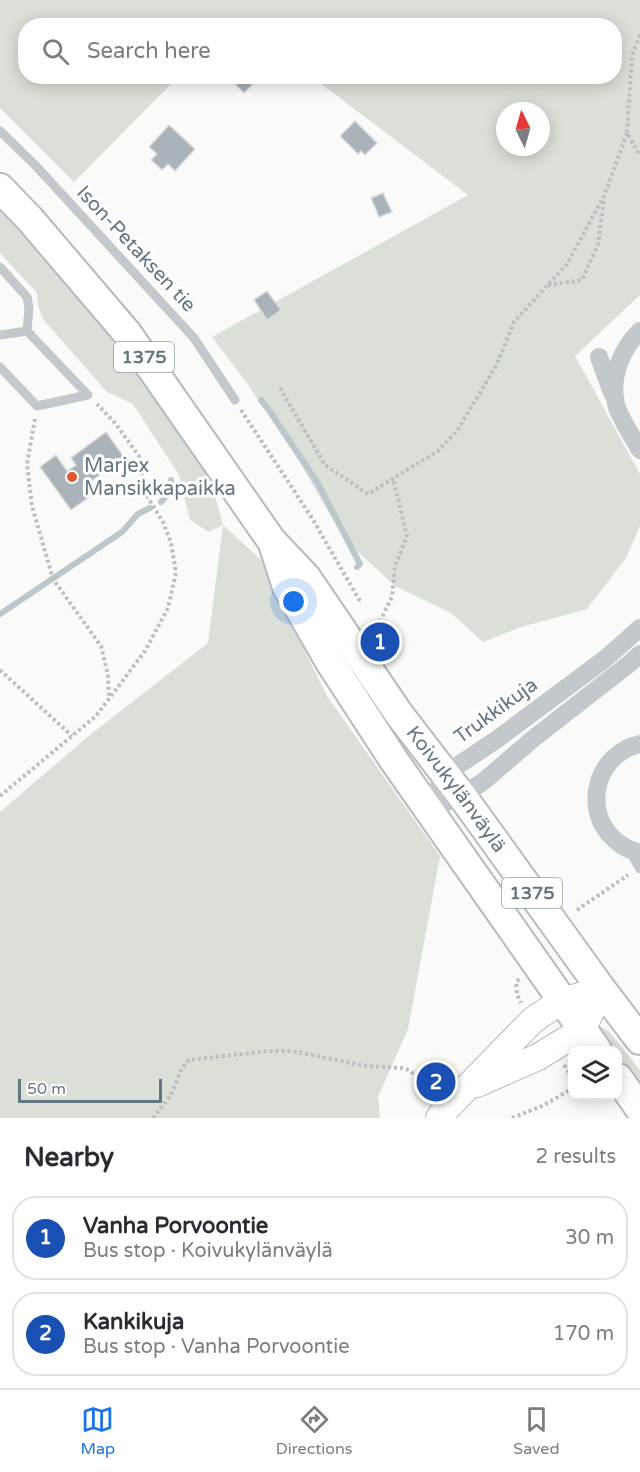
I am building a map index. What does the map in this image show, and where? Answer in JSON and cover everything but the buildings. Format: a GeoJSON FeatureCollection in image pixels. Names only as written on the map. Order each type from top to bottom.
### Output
{"type":"FeatureCollection","features":[{"type":"Feature","properties":{"kind":"main road","name":"Koivukylänväylä"},"geometry":{"type":"LineString","coordinates":[[0,188],[29,218],[127,333],[271,540],[306,578],[399,714],[454,785],[640,1040]]}},
{"type":"Feature","properties":{"kind":"main road","name":"Koivukylänväylä"},"geometry":{"type":"LineString","coordinates":[[271,540],[287,587],[330,662],[428,809],[589,1040]]}},
{"type":"Feature","properties":{"kind":"main road"},"geometry":{"type":"LineString","coordinates":[[439,1118],[445,1110],[533,1020],[561,1001],[602,990],[589,1040],[538,1057],[466,1089]]}},
{"type":"Feature","properties":{"kind":"main road"},"geometry":{"type":"LineString","coordinates":[[622,1084],[640,1109]]}},
{"type":"Feature","properties":{"kind":"street"},"geometry":{"type":"LineString","coordinates":[[616,406],[615,378],[619,363],[633,337],[640,331]]}},
{"type":"Feature","properties":{"kind":"street"},"geometry":{"type":"LineString","coordinates":[[599,357],[616,406],[640,450]]}},
{"type":"Feature","properties":{"kind":"street","name":"Trukkikuja"},"geometry":{"type":"LineString","coordinates":[[428,809],[496,740],[605,659],[640,628]]}},
{"type":"Feature","properties":{"kind":"street","name":"Trukkikuja"},"geometry":{"type":"LineString","coordinates":[[428,809],[454,785],[484,781],[640,654]]}},
{"type":"Feature","properties":{"kind":"street"},"geometry":{"type":"LineString","coordinates":[[634,851],[614,840],[603,827],[597,811],[596,794],[600,777],[608,763],[621,751],[639,743]]}},
{"type":"Feature","properties":{"kind":"lane","name":"Ison-Petaksen tie"},"geometry":{"type":"LineString","coordinates":[[0,130],[194,338],[235,400]]}},
{"type":"Feature","properties":{"kind":"lane"},"geometry":{"type":"LineString","coordinates":[[0,267],[27,297],[29,308],[27,331],[88,395]]}},
{"type":"Feature","properties":{"kind":"lane"},"geometry":{"type":"LineString","coordinates":[[0,335],[27,331]]}},
{"type":"Feature","properties":{"kind":"lane"},"geometry":{"type":"LineString","coordinates":[[0,367],[37,405],[88,395]]}},
{"type":"Feature","properties":{"kind":"lane"},"geometry":{"type":"LineString","coordinates":[[634,851],[640,869]]}},
{"type":"Feature","properties":{"kind":"path"},"geometry":{"type":"LineString","coordinates":[[280,388],[325,465],[368,494],[438,451],[457,431],[496,366],[514,322],[567,264],[604,196],[627,133],[632,56],[640,35]]}},
{"type":"Feature","properties":{"kind":"path"},"geometry":{"type":"LineString","coordinates":[[627,133],[640,156]]}},
{"type":"Feature","properties":{"kind":"path"},"geometry":{"type":"LineString","coordinates":[[548,285],[582,280],[598,244],[604,196]]}},
{"type":"Feature","properties":{"kind":"path"},"geometry":{"type":"LineString","coordinates":[[0,796],[96,716],[150,643],[168,608],[176,573],[171,543],[164,522],[145,493],[139,456],[115,423],[88,395]]}},
{"type":"Feature","properties":{"kind":"path"},"geometry":{"type":"LineString","coordinates":[[235,400],[312,518],[361,603]]}},
{"type":"Feature","properties":{"kind":"path"},"geometry":{"type":"LineString","coordinates":[[37,405],[27,464],[32,506],[54,579],[101,646],[108,675],[109,698]]}},
{"type":"Feature","properties":{"kind":"path"},"geometry":{"type":"LineString","coordinates":[[377,627],[392,597],[395,566],[407,536],[393,478]]}},
{"type":"Feature","properties":{"kind":"path"},"geometry":{"type":"LineString","coordinates":[[0,670],[72,736]]}},
{"type":"Feature","properties":{"kind":"path"},"geometry":{"type":"LineString","coordinates":[[577,910],[628,875]]}},
{"type":"Feature","properties":{"kind":"path"},"geometry":{"type":"LineString","coordinates":[[153,1118],[171,1095],[182,1068],[189,1060],[268,1051],[292,1052],[366,1066],[401,1068],[409,1070],[430,1088]]}},
{"type":"Feature","properties":{"kind":"path"},"geometry":{"type":"LineString","coordinates":[[512,1118],[542,1106],[568,1092]]}},
{"type":"Feature","properties":{"kind":"shaded area"},"geometry":{"type":"Polygon","coordinates":[[[0,0],[640,0],[640,295],[575,356],[640,474],[640,526],[626,558],[587,609],[521,627],[483,642],[451,613],[395,586],[344,539],[301,464],[247,383],[212,337],[468,195],[321,84],[622,84],[622,18],[18,18],[18,84],[171,84],[74,182],[0,108],[0,0]]]}},
{"type":"Feature","properties":{"kind":"shaded area"},"geometry":{"type":"Polygon","coordinates":[[[0,209],[95,317],[138,372],[208,470],[223,525],[209,532],[190,520],[179,475],[133,404],[107,392],[43,319],[38,306],[37,293],[0,253],[0,209]]]}},
{"type":"Feature","properties":{"kind":"shaded area"},"geometry":{"type":"Polygon","coordinates":[[[223,525],[260,559],[327,696],[440,856],[408,1029],[378,1097],[380,1118],[0,1118],[0,812],[91,734],[208,643],[223,525]]]}},
{"type":"Feature","properties":{"kind":"shaded area"},"geometry":{"type":"Polygon","coordinates":[[[599,1026],[609,1031],[621,1046],[611,1046],[599,1026]]]}},
{"type":"Feature","properties":{"kind":"shaded area"},"geometry":{"type":"Polygon","coordinates":[[[622,1047],[640,1070],[640,1086],[622,1061],[622,1047]]]}},
{"type":"Feature","properties":{"kind":"waterway"},"geometry":{"type":"LineString","coordinates":[[261,400],[317,482],[360,564],[357,567]]}},
{"type":"Feature","properties":{"kind":"waterway"},"geometry":{"type":"LineString","coordinates":[[161,502],[171,491],[171,480]]}},
{"type":"Feature","properties":{"kind":"waterway"},"geometry":{"type":"LineString","coordinates":[[0,614],[122,532],[138,514],[150,508]]}},
{"type":"Feature","properties":{"kind":"place","name":"Marjex Mansikkapaikka"},"geometry":{"type":"Point","coordinates":[72,477]}},
{"type":"Feature","properties":{"kind":"place","name":"Vanha Porvoontie"},"geometry":{"type":"Point","coordinates":[380,642]}},
{"type":"Feature","properties":{"kind":"place","name":"Kankikuja"},"geometry":{"type":"Point","coordinates":[436,1082]}}]}
